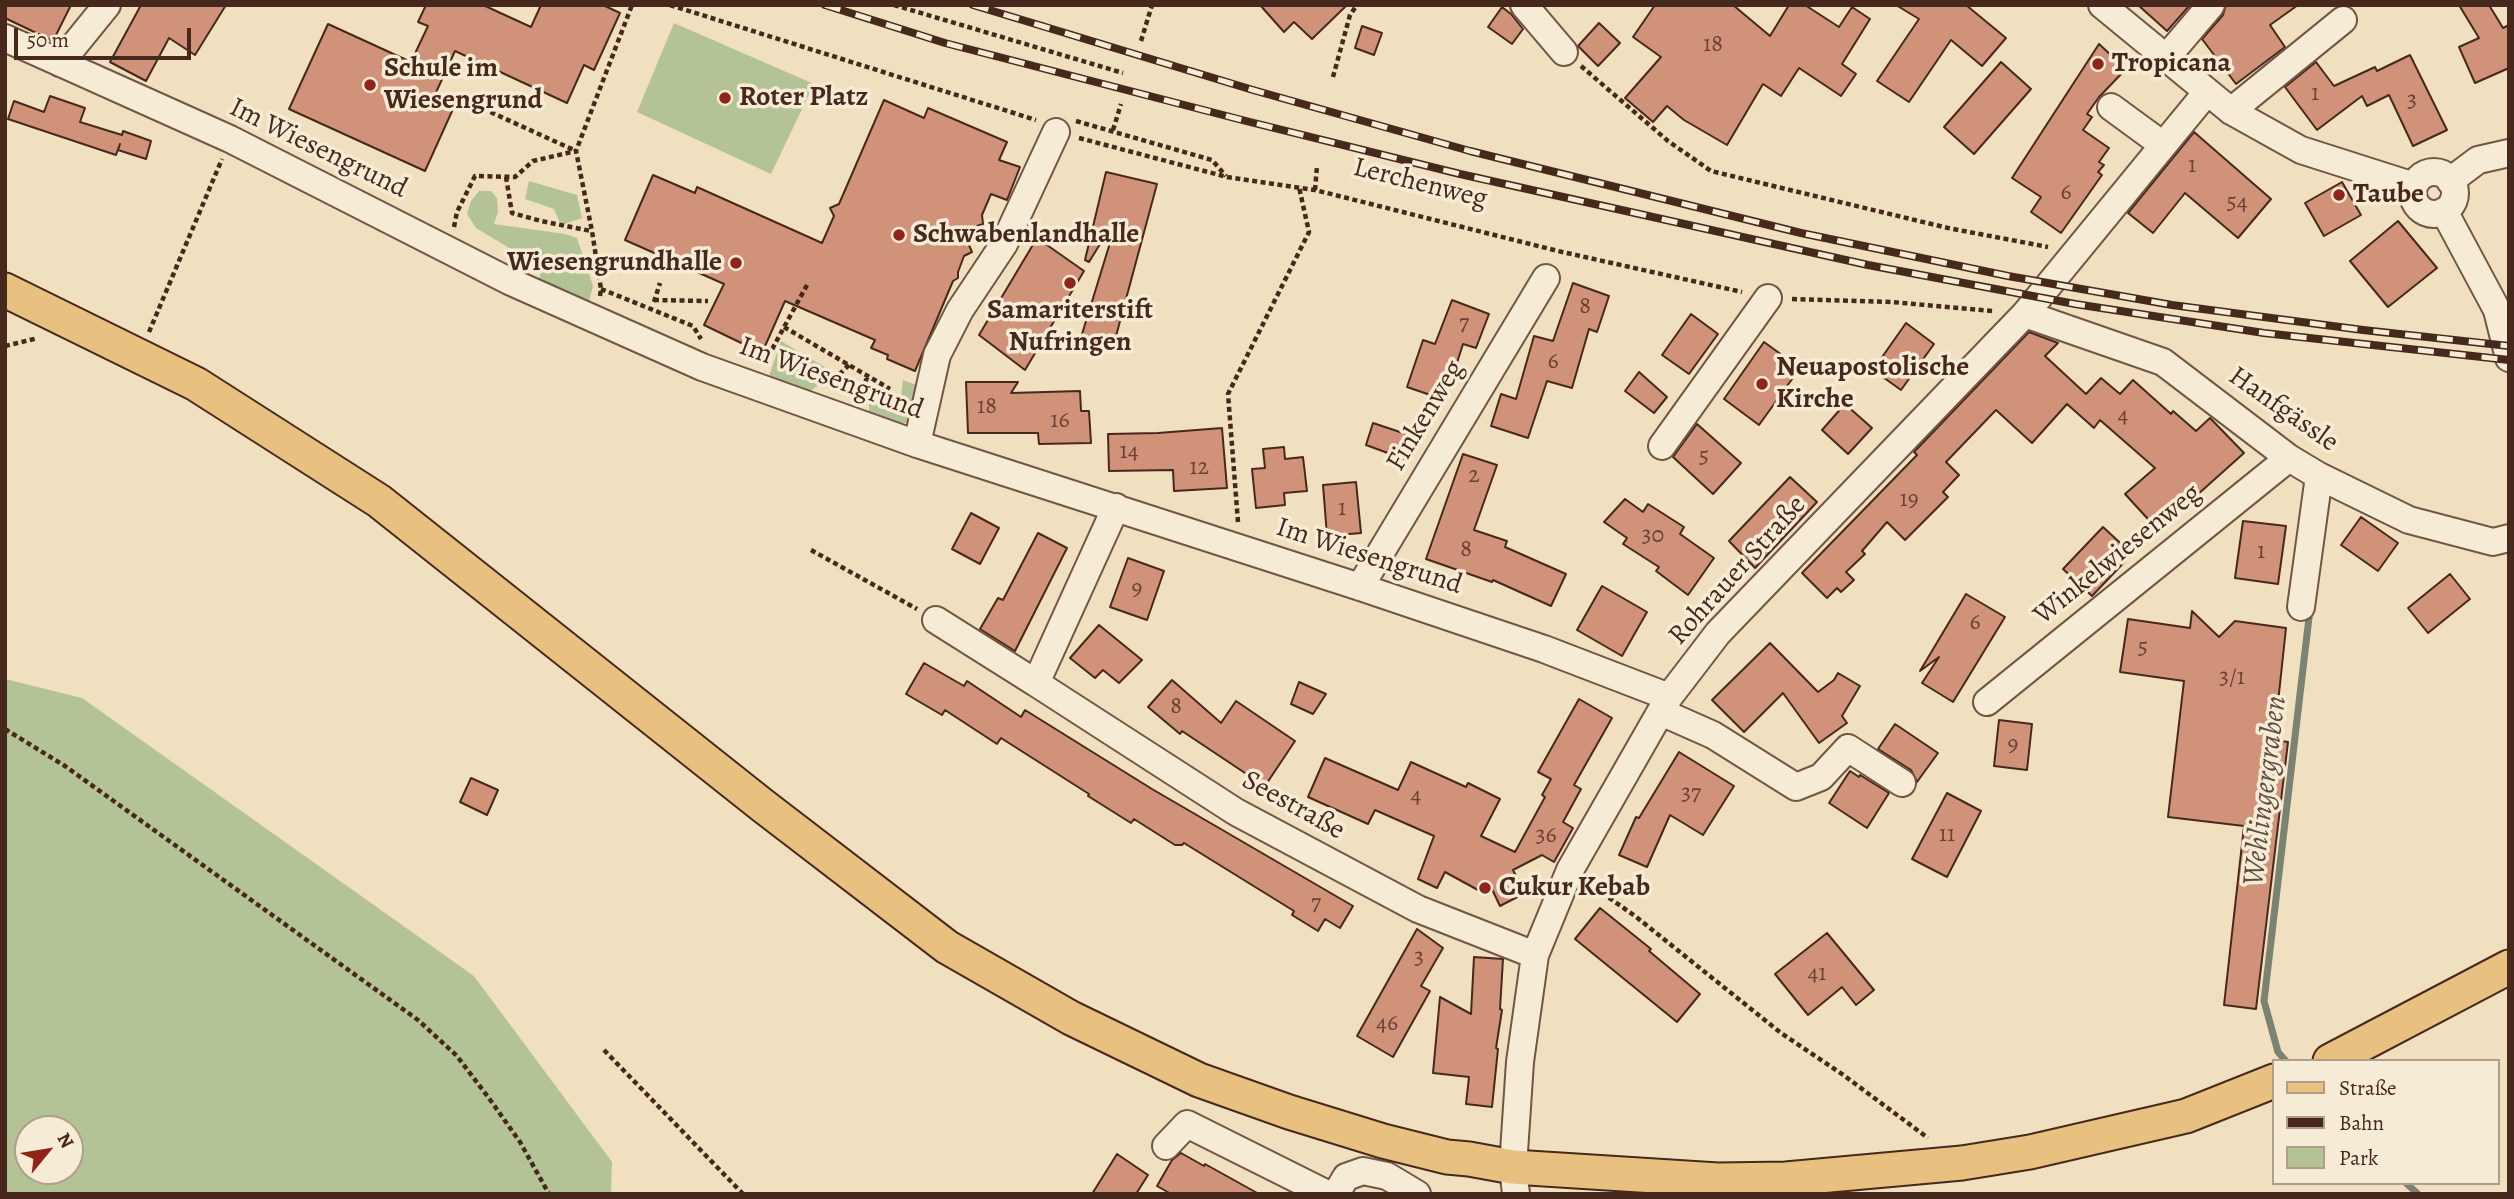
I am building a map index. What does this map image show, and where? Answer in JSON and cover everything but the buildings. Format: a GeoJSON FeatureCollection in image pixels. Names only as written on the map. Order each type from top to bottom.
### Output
{"type":"FeatureCollection","features":[{"type":"Feature","properties":{"kind":"main road"},"geometry":{"type":"LineString","coordinates":[[5,290],[196,384],[379,501],[751,797],[947,947],[1071,1018],[1199,1080],[1289,1112],[1384,1142],[1447,1157],[1469,1159],[1514,1180],[1786,1179],[1962,1163],[2030,1152],[2186,1116],[2271,1082]]}},
{"type":"Feature","properties":{"kind":"main road"},"geometry":{"type":"LineString","coordinates":[[2334,1059],[2509,967]]}},
{"type":"Feature","properties":{"kind":"street"},"geometry":{"type":"LineString","coordinates":[[60,63],[107,5]]}},
{"type":"Feature","properties":{"kind":"street"},"geometry":{"type":"LineString","coordinates":[[1524,5],[1564,52]]}},
{"type":"Feature","properties":{"kind":"street"},"geometry":{"type":"LineString","coordinates":[[2102,5],[2231,111],[2301,150],[2414,186]]}},
{"type":"Feature","properties":{"kind":"street"},"geometry":{"type":"LineString","coordinates":[[2166,58],[2211,5]]}},
{"type":"Feature","properties":{"kind":"street"},"geometry":{"type":"LineString","coordinates":[[2231,111],[2343,20]]}},
{"type":"Feature","properties":{"kind":"street","name":"Im Wiesengrund"},"geometry":{"type":"LineString","coordinates":[[5,38],[230,139],[509,281],[719,373],[917,444],[1544,649],[1665,705],[1796,787],[1821,777],[1848,747],[1902,783]]}},
{"type":"Feature","properties":{"kind":"street","name":"Rohrauer Straße"},"geometry":{"type":"LineString","coordinates":[[1514,1180],[1520,1062],[1535,955],[1570,870],[1665,705],[1718,632],[2014,313],[2075,253],[2207,92]]}},
{"type":"Feature","properties":{"kind":"street"},"geometry":{"type":"LineString","coordinates":[[2111,107],[2163,145]]}},
{"type":"Feature","properties":{"kind":"street"},"geometry":{"type":"LineString","coordinates":[[917,444],[937,355],[960,310],[1004,244],[1056,132]]}},
{"type":"Feature","properties":{"kind":"street"},"geometry":{"type":"LineString","coordinates":[[2450,181],[2478,160],[2509,153]]}},
{"type":"Feature","properties":{"kind":"street"},"geometry":{"type":"LineString","coordinates":[[2429,173],[2443,174],[2450,181],[2455,191],[2454,198],[2444,211],[2434,214],[2422,210],[2414,200],[2414,186],[2423,176],[2429,173]]}},
{"type":"Feature","properties":{"kind":"street"},"geometry":{"type":"LineString","coordinates":[[2444,211],[2497,310],[2509,358]]}},
{"type":"Feature","properties":{"kind":"street","name":"Finkenweg"},"geometry":{"type":"LineString","coordinates":[[1360,587],[1546,278]]}},
{"type":"Feature","properties":{"kind":"street"},"geometry":{"type":"LineString","coordinates":[[1662,446],[1768,298]]}},
{"type":"Feature","properties":{"kind":"street","name":"Hanfgässle"},"geometry":{"type":"LineString","coordinates":[[2014,313],[2163,362],[2289,458],[2319,476],[2409,520],[2493,542],[2509,538]]}},
{"type":"Feature","properties":{"kind":"street","name":"Winkelwiesenweg"},"geometry":{"type":"LineString","coordinates":[[1987,702],[2289,458]]}},
{"type":"Feature","properties":{"kind":"street"},"geometry":{"type":"LineString","coordinates":[[2301,607],[2319,476]]}},
{"type":"Feature","properties":{"kind":"street"},"geometry":{"type":"LineString","coordinates":[[1035,683],[1116,507]]}},
{"type":"Feature","properties":{"kind":"street","name":"Seestraße"},"geometry":{"type":"LineString","coordinates":[[936,620],[1236,812],[1418,909],[1535,955]]}},
{"type":"Feature","properties":{"kind":"street"},"geometry":{"type":"LineString","coordinates":[[1166,1146],[1187,1124],[1327,1194]]}},
{"type":"Feature","properties":{"kind":"street"},"geometry":{"type":"LineString","coordinates":[[1336,1194],[1346,1177],[1363,1171],[1387,1176],[1416,1194]]}},
{"type":"Feature","properties":{"kind":"path"},"geometry":{"type":"LineString","coordinates":[[595,320],[601,289],[576,151],[632,5]]}},
{"type":"Feature","properties":{"kind":"path"},"geometry":{"type":"LineString","coordinates":[[670,5],[1030,117]]}},
{"type":"Feature","properties":{"kind":"path"},"geometry":{"type":"LineString","coordinates":[[894,5],[1123,73]]}},
{"type":"Feature","properties":{"kind":"path"},"geometry":{"type":"LineString","coordinates":[[1141,41],[1152,5]]}},
{"type":"Feature","properties":{"kind":"path"},"geometry":{"type":"LineString","coordinates":[[1333,77],[1350,15],[1357,5]]}},
{"type":"Feature","properties":{"kind":"path"},"geometry":{"type":"LineString","coordinates":[[1564,52],[1668,141],[1711,171],[1948,228],[2075,253]]}},
{"type":"Feature","properties":{"kind":"path"},"geometry":{"type":"LineString","coordinates":[[1121,104],[1113,130],[1212,160],[1227,177]]}},
{"type":"Feature","properties":{"kind":"path"},"geometry":{"type":"LineString","coordinates":[[475,105],[576,151]]}},
{"type":"Feature","properties":{"kind":"path","name":"Lerchenweg"},"geometry":{"type":"LineString","coordinates":[[1056,132],[1227,177],[1315,190],[1558,251],[1768,298],[1892,302],[2014,313]]}},
{"type":"Feature","properties":{"kind":"path"},"geometry":{"type":"LineString","coordinates":[[149,332],[230,139]]}},
{"type":"Feature","properties":{"kind":"path"},"geometry":{"type":"LineString","coordinates":[[449,250],[457,212],[475,176],[515,177],[533,161],[576,151]]}},
{"type":"Feature","properties":{"kind":"path"},"geometry":{"type":"LineString","coordinates":[[1315,190],[1317,166]]}},
{"type":"Feature","properties":{"kind":"path"},"geometry":{"type":"LineString","coordinates":[[506,177],[512,213],[592,231]]}},
{"type":"Feature","properties":{"kind":"path"},"geometry":{"type":"LineString","coordinates":[[1240,548],[1228,394],[1308,232],[1299,187]]}},
{"type":"Feature","properties":{"kind":"path"},"geometry":{"type":"LineString","coordinates":[[651,309],[660,283]]}},
{"type":"Feature","properties":{"kind":"path"},"geometry":{"type":"LineString","coordinates":[[753,385],[807,285]]}},
{"type":"Feature","properties":{"kind":"path"},"geometry":{"type":"LineString","coordinates":[[601,289],[693,326],[719,373]]}},
{"type":"Feature","properties":{"kind":"path"},"geometry":{"type":"LineString","coordinates":[[654,300],[708,301]]}},
{"type":"Feature","properties":{"kind":"path"},"geometry":{"type":"LineString","coordinates":[[784,327],[890,389]]}},
{"type":"Feature","properties":{"kind":"path"},"geometry":{"type":"LineString","coordinates":[[811,550],[936,620]]}},
{"type":"Feature","properties":{"kind":"path"},"geometry":{"type":"LineString","coordinates":[[5,729],[76,774],[418,1020],[457,1056],[491,1101],[520,1142],[549,1194]]}},
{"type":"Feature","properties":{"kind":"path"},"geometry":{"type":"LineString","coordinates":[[1570,870],[1635,916],[1781,1033],[1842,1074],[1962,1163]]}},
{"type":"Feature","properties":{"kind":"path"},"geometry":{"type":"LineString","coordinates":[[604,1050],[743,1194]]}},
{"type":"Feature","properties":{"kind":"green space","name":"Roter Platz"},"geometry":{"type":"Polygon","coordinates":[[[674,23],[814,84],[771,174],[637,112],[674,23]]]}},
{"type":"Feature","properties":{"kind":"green space"},"geometry":{"type":"Polygon","coordinates":[[[529,181],[577,195],[582,218],[561,225],[554,209],[525,199],[529,181]]]}},
{"type":"Feature","properties":{"kind":"green space"},"geometry":{"type":"Polygon","coordinates":[[[479,191],[491,191],[497,198],[498,212],[494,224],[577,238],[593,286],[588,305],[539,283],[541,267],[476,228],[467,214],[471,201],[479,191]]]}},
{"type":"Feature","properties":{"kind":"green space"},"geometry":{"type":"Polygon","coordinates":[[[781,341],[835,373],[805,395],[767,382],[781,341]]]}},
{"type":"Feature","properties":{"kind":"green space"},"geometry":{"type":"Polygon","coordinates":[[[903,380],[919,386],[910,423],[893,423],[869,414],[869,396],[889,403],[900,403],[903,380]]]}},
{"type":"Feature","properties":{"kind":"green space"},"geometry":{"type":"Polygon","coordinates":[[[5,679],[82,698],[474,976],[612,1162],[611,1194],[5,1194],[5,679]]]}},
{"type":"Feature","properties":{"kind":"waterway","name":"Wehlingergraben"},"geometry":{"type":"LineString","coordinates":[[2284,1059],[2278,1052],[2264,1001],[2310,609]]}},
{"type":"Feature","properties":{"kind":"waterway","name":"Wehlingergraben"},"geometry":{"type":"LineString","coordinates":[[2408,1185],[2418,1194]]}},
{"type":"Feature","properties":{"kind":"railway"},"geometry":{"type":"LineString","coordinates":[[825,5],[945,43],[1246,121],[1460,174],[1868,265],[2075,304],[2264,333],[2509,360]]}},
{"type":"Feature","properties":{"kind":"railway"},"geometry":{"type":"LineString","coordinates":[[973,5],[1253,90],[1470,151],[1801,233],[2008,276],[2172,305],[2509,346]]}},
{"type":"Feature","properties":{"kind":"place","name":"Tropicana"},"geometry":{"type":"Point","coordinates":[2098,64]}},
{"type":"Feature","properties":{"kind":"place","name":"Schule im Wiesengrund"},"geometry":{"type":"Point","coordinates":[370,85]}},
{"type":"Feature","properties":{"kind":"place","name":"Roter Platz"},"geometry":{"type":"Point","coordinates":[725,98]}},
{"type":"Feature","properties":{"kind":"place","name":"Taube"},"geometry":{"type":"Point","coordinates":[2339,195]}},
{"type":"Feature","properties":{"kind":"place","name":"Schwabenlandhalle"},"geometry":{"type":"Point","coordinates":[899,235]}},
{"type":"Feature","properties":{"kind":"place","name":"Wiesengrundhalle"},"geometry":{"type":"Point","coordinates":[736,263]}},
{"type":"Feature","properties":{"kind":"place","name":"Samariterstift Nufringen"},"geometry":{"type":"Point","coordinates":[1070,283]}},
{"type":"Feature","properties":{"kind":"place","name":"Neuapostolische Kirche"},"geometry":{"type":"Point","coordinates":[1762,384]}},
{"type":"Feature","properties":{"kind":"place","name":"Cukur Kebab"},"geometry":{"type":"Point","coordinates":[1485,888]}}]}
